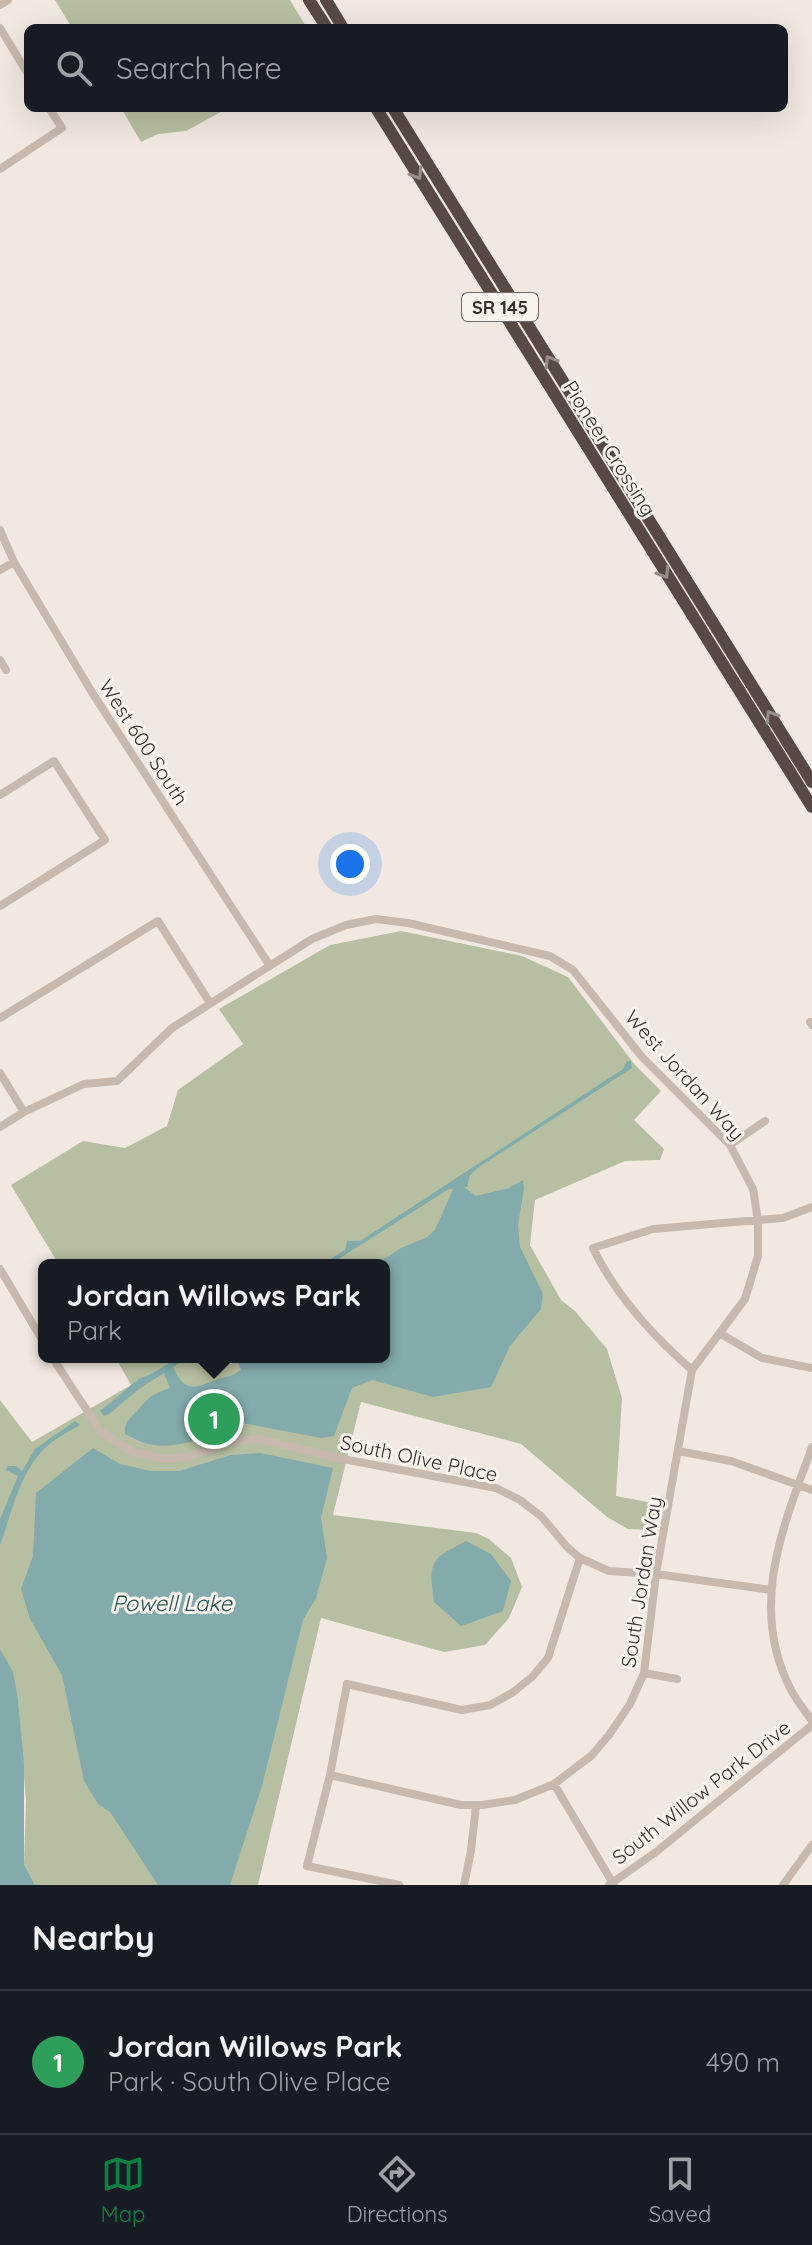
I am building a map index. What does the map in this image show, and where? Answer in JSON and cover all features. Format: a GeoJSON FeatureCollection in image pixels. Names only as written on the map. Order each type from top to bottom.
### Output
{"type":"FeatureCollection","features":[{"type":"Feature","properties":{"kind":"highway"},"geometry":{"type":"LineString","coordinates":[[309,0],[324,24]]}},
{"type":"Feature","properties":{"kind":"highway"},"geometry":{"type":"LineString","coordinates":[[326,0],[341,24]]}},
{"type":"Feature","properties":{"kind":"highway","name":"Pioneer Crossing"},"geometry":{"type":"LineString","coordinates":[[378,112],[812,807]]}},
{"type":"Feature","properties":{"kind":"highway","name":"Pioneer Crossing"},"geometry":{"type":"LineString","coordinates":[[395,112],[812,782]]}},
{"type":"Feature","properties":{"kind":"street"},"geometry":{"type":"LineString","coordinates":[[0,5],[8,0]]}},
{"type":"Feature","properties":{"kind":"street"},"geometry":{"type":"LineString","coordinates":[[0,28],[24,67]]}},
{"type":"Feature","properties":{"kind":"street"},"geometry":{"type":"LineString","coordinates":[[0,169],[62,128],[52,112]]}},
{"type":"Feature","properties":{"kind":"street","name":"West 600 South"},"geometry":{"type":"LineString","coordinates":[[0,530],[14,562],[93,694],[270,966]]}},
{"type":"Feature","properties":{"kind":"street"},"geometry":{"type":"LineString","coordinates":[[0,570],[14,562]]}},
{"type":"Feature","properties":{"kind":"street"},"geometry":{"type":"LineString","coordinates":[[0,660],[6,670]]}},
{"type":"Feature","properties":{"kind":"street"},"geometry":{"type":"LineString","coordinates":[[0,795],[54,761],[105,840],[0,906]]}},
{"type":"Feature","properties":{"kind":"street","name":"West Jordan Way"},"geometry":{"type":"LineString","coordinates":[[270,966],[312,939],[346,925],[376,919],[408,923],[550,956],[573,970],[642,1057],[730,1145],[753,1189]]}},
{"type":"Feature","properties":{"kind":"street"},"geometry":{"type":"LineString","coordinates":[[0,1018],[158,921],[210,1003]]}},
{"type":"Feature","properties":{"kind":"street"},"geometry":{"type":"LineString","coordinates":[[0,1127],[24,1112],[84,1084],[117,1081],[172,1028],[270,966]]}},
{"type":"Feature","properties":{"kind":"street"},"geometry":{"type":"LineString","coordinates":[[0,1073],[24,1112]]}},
{"type":"Feature","properties":{"kind":"street"},"geometry":{"type":"LineString","coordinates":[[730,1145],[765,1121]]}},
{"type":"Feature","properties":{"kind":"street","name":"South Jordan Way"},"geometry":{"type":"LineString","coordinates":[[330,1775],[461,1805],[515,1800],[554,1784],[591,1756],[609,1735],[630,1704],[644,1673],[656,1574],[692,1370],[745,1299],[758,1256],[758,1221],[753,1189]]}},
{"type":"Feature","properties":{"kind":"street"},"geometry":{"type":"LineString","coordinates":[[692,1370],[655,1338],[605,1273],[593,1248],[653,1229],[783,1218],[812,1207]]}},
{"type":"Feature","properties":{"kind":"street"},"geometry":{"type":"LineString","coordinates":[[0,1269],[38,1333]]}},
{"type":"Feature","properties":{"kind":"street"},"geometry":{"type":"LineString","coordinates":[[721,1334],[762,1358],[812,1368]]}},
{"type":"Feature","properties":{"kind":"street","name":"South Olive Place"},"geometry":{"type":"LineString","coordinates":[[56,1363],[101,1432],[133,1452],[165,1459],[191,1456],[230,1442],[259,1439],[338,1458],[496,1488],[520,1500],[542,1517],[580,1558],[609,1571],[656,1574],[771,1590]]}},
{"type":"Feature","properties":{"kind":"street"},"geometry":{"type":"LineString","coordinates":[[812,1447],[782,1533],[769,1609],[777,1656],[792,1693],[812,1723]]}},
{"type":"Feature","properties":{"kind":"street"},"geometry":{"type":"LineString","coordinates":[[678,1451],[731,1461],[812,1490]]}},
{"type":"Feature","properties":{"kind":"street"},"geometry":{"type":"LineString","coordinates":[[399,1885],[307,1866],[330,1775],[347,1684],[462,1710],[490,1705],[532,1677],[548,1658],[580,1558]]}},
{"type":"Feature","properties":{"kind":"street"},"geometry":{"type":"LineString","coordinates":[[644,1673],[677,1679]]}},
{"type":"Feature","properties":{"kind":"street","name":"South Willow Park Drive"},"geometry":{"type":"LineString","coordinates":[[611,1884],[656,1852],[812,1723]]}},
{"type":"Feature","properties":{"kind":"street"},"geometry":{"type":"LineString","coordinates":[[554,1784],[611,1884]]}},
{"type":"Feature","properties":{"kind":"street"},"geometry":{"type":"LineString","coordinates":[[464,1885],[476,1805]]}},
{"type":"Feature","properties":{"kind":"street"},"geometry":{"type":"LineString","coordinates":[[783,1885],[812,1845]]}},
{"type":"Feature","properties":{"kind":"green space"},"geometry":{"type":"Polygon","coordinates":[[[55,0],[290,0],[305,24],[70,24],[55,0]]]}},
{"type":"Feature","properties":{"kind":"green space"},"geometry":{"type":"Polygon","coordinates":[[[123,112],[221,112],[186,131],[158,134],[141,142],[123,112]]]}},
{"type":"Feature","properties":{"kind":"green space"},"geometry":{"type":"Polygon","coordinates":[[[401,931],[522,956],[568,977],[635,1065],[661,1091],[634,1120],[664,1149],[660,1160],[625,1161],[535,1200],[530,1245],[561,1300],[575,1311],[607,1349],[622,1398],[616,1496],[658,1504],[653,1530],[628,1529],[607,1517],[521,1444],[361,1402],[333,1515],[476,1533],[489,1539],[511,1558],[522,1587],[509,1618],[485,1645],[444,1652],[321,1618],[258,1885],[35,1885],[24,1864],[26,1801],[18,1699],[0,1649],[0,1400],[32,1442],[131,1385],[118,1363],[390,1363],[390,1259],[55,1259],[11,1185],[83,1141],[125,1148],[167,1126],[178,1090],[243,1044],[219,1009],[330,945],[401,931]]]}},
{"type":"Feature","properties":{"kind":"water"},"geometry":{"type":"Polygon","coordinates":[[[627,1061],[631,1061],[632,1068],[479,1167],[464,1187],[476,1196],[509,1188],[523,1180],[518,1225],[520,1247],[543,1294],[541,1309],[510,1346],[491,1387],[433,1397],[372,1380],[352,1388],[334,1436],[321,1438],[232,1421],[203,1437],[181,1444],[148,1444],[125,1434],[128,1421],[145,1402],[170,1388],[164,1373],[109,1414],[104,1416],[100,1411],[140,1378],[170,1363],[179,1363],[173,1367],[181,1381],[195,1386],[241,1370],[238,1363],[390,1363],[390,1259],[384,1259],[426,1238],[435,1230],[453,1189],[338,1259],[331,1259],[345,1250],[347,1241],[360,1241],[623,1069],[627,1061]]]}},
{"type":"Feature","properties":{"kind":"water"},"geometry":{"type":"Polygon","coordinates":[[[75,1421],[80,1425],[48,1445],[28,1470],[0,1545],[0,1519],[18,1476],[6,1470],[7,1466],[16,1466],[22,1471],[35,1449],[75,1421]]]}},
{"type":"Feature","properties":{"kind":"water","name":"Powell Lake"},"geometry":{"type":"Polygon","coordinates":[[[93,1448],[120,1464],[151,1471],[179,1471],[231,1455],[260,1453],[333,1468],[321,1518],[327,1558],[316,1598],[303,1620],[262,1786],[230,1885],[158,1885],[110,1812],[98,1804],[84,1781],[62,1675],[30,1619],[21,1589],[33,1556],[36,1493],[93,1448]]]}},
{"type":"Feature","properties":{"kind":"water"},"geometry":{"type":"Polygon","coordinates":[[[466,1541],[491,1554],[511,1581],[503,1611],[461,1626],[434,1602],[432,1569],[445,1552],[466,1541]]]}},
{"type":"Feature","properties":{"kind":"water"},"geometry":{"type":"Polygon","coordinates":[[[0,1649],[13,1672],[18,1699],[24,1764],[24,1864],[35,1885],[0,1885],[0,1649]]]}},
{"type":"Feature","properties":{"kind":"place","name":"Jordan Willows Park"},"geometry":{"type":"Point","coordinates":[214,1419]}}]}
